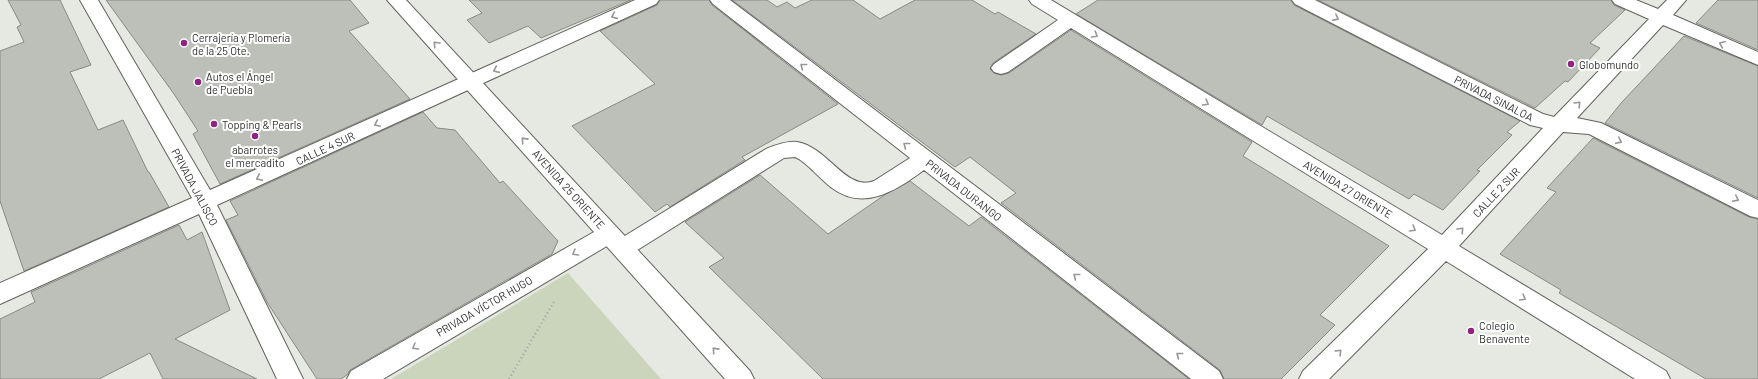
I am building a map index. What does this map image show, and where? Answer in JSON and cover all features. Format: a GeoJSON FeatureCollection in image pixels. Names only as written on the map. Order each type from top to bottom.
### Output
{"type":"FeatureCollection","features":[{"type":"Feature","properties":{"kind":"street","name":"PRIVADA JALISCO"},"geometry":{"type":"LineString","coordinates":[[89,0],[200,192],[290,379]]}},
{"type":"Feature","properties":{"kind":"street","name":"AVENIDA 25 ORIENTE"},"geometry":{"type":"LineString","coordinates":[[396,0],[741,379]]}},
{"type":"Feature","properties":{"kind":"street","name":"CALLE 4 SUR"},"geometry":{"type":"LineString","coordinates":[[0,294],[650,0]]}},
{"type":"Feature","properties":{"kind":"street","name":"PRIVADA DURANGO"},"geometry":{"type":"LineString","coordinates":[[719,0],[1210,379]]}},
{"type":"Feature","properties":{"kind":"street","name":"AVENIDA 27 ORIENTE"},"geometry":{"type":"LineString","coordinates":[[1038,0],[1657,379]]}},
{"type":"Feature","properties":{"kind":"street","name":"PRIVADA SINALOA"},"geometry":{"type":"LineString","coordinates":[[1301,0],[1537,120],[1558,125],[1578,125],[1594,128],[1758,210]]}},
{"type":"Feature","properties":{"kind":"street"},"geometry":{"type":"LineString","coordinates":[[1621,0],[1758,59]]}},
{"type":"Feature","properties":{"kind":"street","name":"CALLE 2 SUR"},"geometry":{"type":"LineString","coordinates":[[1312,379],[1444,248],[1677,0]]}},
{"type":"Feature","properties":{"kind":"street"},"geometry":{"type":"LineString","coordinates":[[1001,68],[1072,20]]}},
{"type":"Feature","properties":{"kind":"street","name":"PRIVADA VÍCTOR HUGO"},"geometry":{"type":"LineString","coordinates":[[360,379],[616,241],[672,216],[774,154],[786,150],[799,150],[810,156],[844,185],[855,191],[868,191],[880,187],[924,159]]}},
{"type":"Feature","properties":{"kind":"path"},"geometry":{"type":"LineString","coordinates":[[509,379],[557,296]]}},
{"type":"Feature","properties":{"kind":"green space"},"geometry":{"type":"Polygon","coordinates":[[[568,273],[661,379],[391,379],[568,273]]]}},
{"type":"Feature","properties":{"kind":"building"},"geometry":{"type":"Polygon","coordinates":[[[8,0],[60,0],[91,65],[70,72],[98,130],[123,120],[148,172],[169,207],[24,271],[0,201],[0,51],[24,42],[17,27],[21,25],[8,0]]]}},
{"type":"Feature","properties":{"kind":"building"},"geometry":{"type":"Polygon","coordinates":[[[106,0],[350,0],[369,23],[349,31],[410,99],[220,184],[193,134],[198,131],[174,94],[106,0]]]}},
{"type":"Feature","properties":{"kind":"building"},"geometry":{"type":"Polygon","coordinates":[[[469,0],[631,0],[541,38],[528,26],[489,43],[467,20],[482,13],[469,0]]]}},
{"type":"Feature","properties":{"kind":"building"},"geometry":{"type":"Polygon","coordinates":[[[660,0],[709,0],[712,5],[838,104],[742,157],[745,160],[670,207],[667,204],[655,212],[572,126],[655,84],[600,31],[657,5],[660,0]]]}},
{"type":"Feature","properties":{"kind":"building"},"geometry":{"type":"Polygon","coordinates":[[[732,0],[767,0],[777,7],[787,2],[795,8],[812,0],[853,0],[880,19],[915,0],[972,0],[995,14],[998,12],[1036,34],[993,63],[990,69],[994,73],[1001,75],[1009,73],[1071,30],[1252,142],[1243,156],[1389,246],[1320,315],[1335,325],[1281,379],[1224,379],[1220,370],[1001,203],[1016,193],[970,157],[955,167],[732,0]]]}},
{"type":"Feature","properties":{"kind":"building"},"geometry":{"type":"Polygon","coordinates":[[[1098,0],[1291,0],[1294,5],[1520,121],[1507,132],[1512,135],[1477,170],[1480,171],[1443,210],[1414,194],[1409,199],[1267,116],[1262,125],[1076,14],[1098,0]]]}},
{"type":"Feature","properties":{"kind":"building"},"geometry":{"type":"Polygon","coordinates":[[[1318,0],[1611,0],[1614,5],[1625,10],[1590,43],[1600,48],[1568,82],[1565,81],[1535,108],[1318,0]]]}},
{"type":"Feature","properties":{"kind":"building"},"geometry":{"type":"Polygon","coordinates":[[[1718,0],[1758,0],[1758,50],[1696,23],[1718,0]]]}},
{"type":"Feature","properties":{"kind":"building"},"geometry":{"type":"Polygon","coordinates":[[[1684,36],[1758,66],[1758,198],[1605,123],[1622,102],[1684,36]]]}},
{"type":"Feature","properties":{"kind":"building"},"geometry":{"type":"Polygon","coordinates":[[[423,112],[437,128],[455,130],[500,183],[503,181],[558,241],[552,254],[350,370],[347,375],[341,379],[317,379],[267,302],[226,220],[238,215],[230,201],[423,112]]]}},
{"type":"Feature","properties":{"kind":"building"},"geometry":{"type":"Polygon","coordinates":[[[1593,138],[1749,217],[1758,219],[1758,379],[1706,379],[1559,293],[1561,290],[1500,254],[1556,192],[1547,188],[1593,138]]]}},
{"type":"Feature","properties":{"kind":"building"},"geometry":{"type":"Polygon","coordinates":[[[760,175],[828,234],[886,194],[910,181],[969,226],[981,217],[1189,379],[823,379],[709,267],[724,258],[685,222],[760,175]]]}},
{"type":"Feature","properties":{"kind":"building"},"geometry":{"type":"Polygon","coordinates":[[[179,225],[187,240],[202,232],[230,310],[175,339],[257,379],[163,379],[150,353],[99,379],[0,379],[0,319],[35,302],[31,292],[179,225]]]}},
{"type":"Feature","properties":{"kind":"place","name":"Cerrajería y Plomería de la 25 Ote."},"geometry":{"type":"Point","coordinates":[184,43]}},
{"type":"Feature","properties":{"kind":"place","name":"Globomundo"},"geometry":{"type":"Point","coordinates":[1571,64]}},
{"type":"Feature","properties":{"kind":"place","name":"Autos el Ángel de Puebla"},"geometry":{"type":"Point","coordinates":[198,82]}},
{"type":"Feature","properties":{"kind":"place","name":"Topping & Pearls"},"geometry":{"type":"Point","coordinates":[214,124]}},
{"type":"Feature","properties":{"kind":"place","name":"abarrotes el mercadito"},"geometry":{"type":"Point","coordinates":[255,136]}},
{"type":"Feature","properties":{"kind":"place","name":"Colegio Benavente"},"geometry":{"type":"Point","coordinates":[1471,331]}}]}
